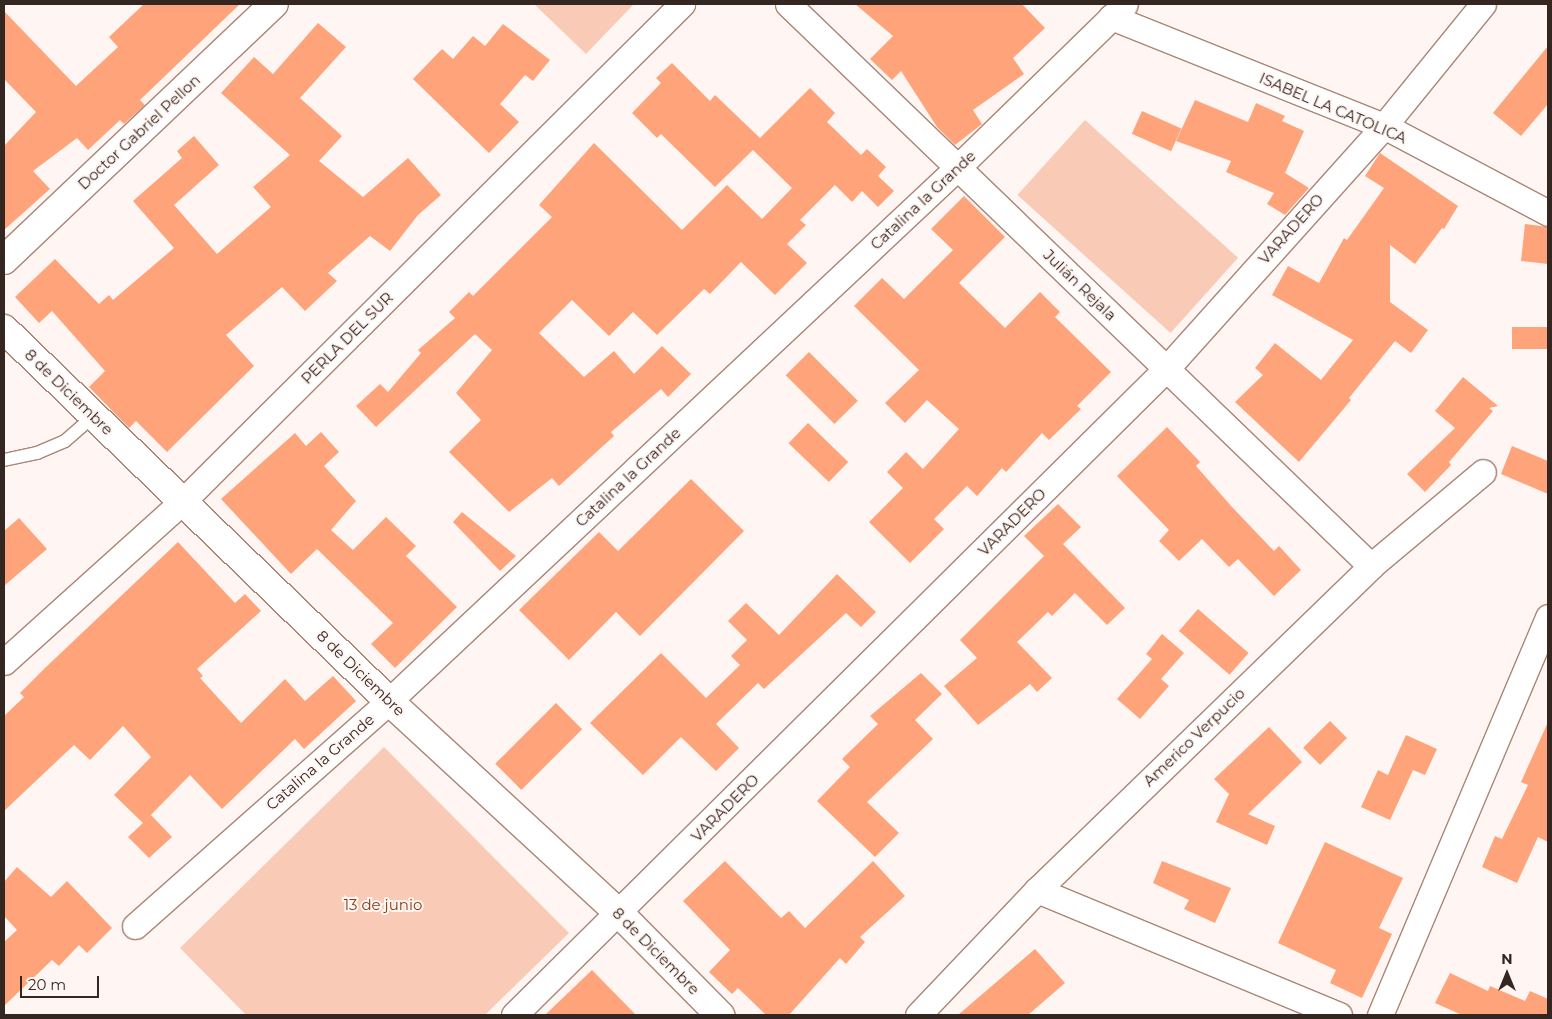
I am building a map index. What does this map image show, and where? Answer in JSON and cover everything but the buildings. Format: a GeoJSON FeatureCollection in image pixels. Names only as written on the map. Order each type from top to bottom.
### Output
{"type":"FeatureCollection","features":[{"type":"Feature","properties":{"kind":"main road","name":"Doctor Gabriel Pellon"},"geometry":{"type":"LineString","coordinates":[[4,260],[274,4]]}},
{"type":"Feature","properties":{"kind":"main road","name":"8 de Diciembre"},"geometry":{"type":"LineString","coordinates":[[4,329],[389,701],[619,914],[720,1015]]}},
{"type":"Feature","properties":{"kind":"street","name":"PERLA DEL SUR"},"geometry":{"type":"LineString","coordinates":[[4,662],[182,502],[682,4]]}},
{"type":"Feature","properties":{"kind":"street","name":"Julián Rejala"},"geometry":{"type":"LineString","coordinates":[[788,4],[1371,566]]}},
{"type":"Feature","properties":{"kind":"street","name":"VARADERO"},"geometry":{"type":"LineString","coordinates":[[514,1015],[619,914],[1166,369],[1384,126],[1483,4]]}},
{"type":"Feature","properties":{"kind":"street","name":"Catalina la Grande"},"geometry":{"type":"LineString","coordinates":[[135,926],[389,701],[958,167],[1118,10]]}},
{"type":"Feature","properties":{"kind":"street","name":"ISABEL LA CATOLICA"},"geometry":{"type":"LineString","coordinates":[[1118,10],[1384,126],[1548,213]]}},
{"type":"Feature","properties":{"kind":"street","name":"Americo Verpucio"},"geometry":{"type":"LineString","coordinates":[[918,1015],[1037,890],[1371,566],[1483,472]]}},
{"type":"Feature","properties":{"kind":"street"},"geometry":{"type":"LineString","coordinates":[[1380,1015],[1548,617]]}},
{"type":"Feature","properties":{"kind":"street"},"geometry":{"type":"LineString","coordinates":[[1037,890],[1339,1015]]}},
{"type":"Feature","properties":{"kind":"lane"},"geometry":{"type":"LineString","coordinates":[[4,460],[37,453],[65,441],[94,416]]}},
{"type":"Feature","properties":{"kind":"green space"},"geometry":{"type":"Polygon","coordinates":[[[534,4],[634,4],[586,54],[534,4]]]}},
{"type":"Feature","properties":{"kind":"green space"},"geometry":{"type":"Polygon","coordinates":[[[1085,120],[1238,258],[1171,333],[1017,195],[1085,120]]]}},
{"type":"Feature","properties":{"kind":"green space","name":"13 de junio"},"geometry":{"type":"Polygon","coordinates":[[[384,747],[569,933],[485,1015],[246,1015],[180,948],[384,747]]]}}]}
